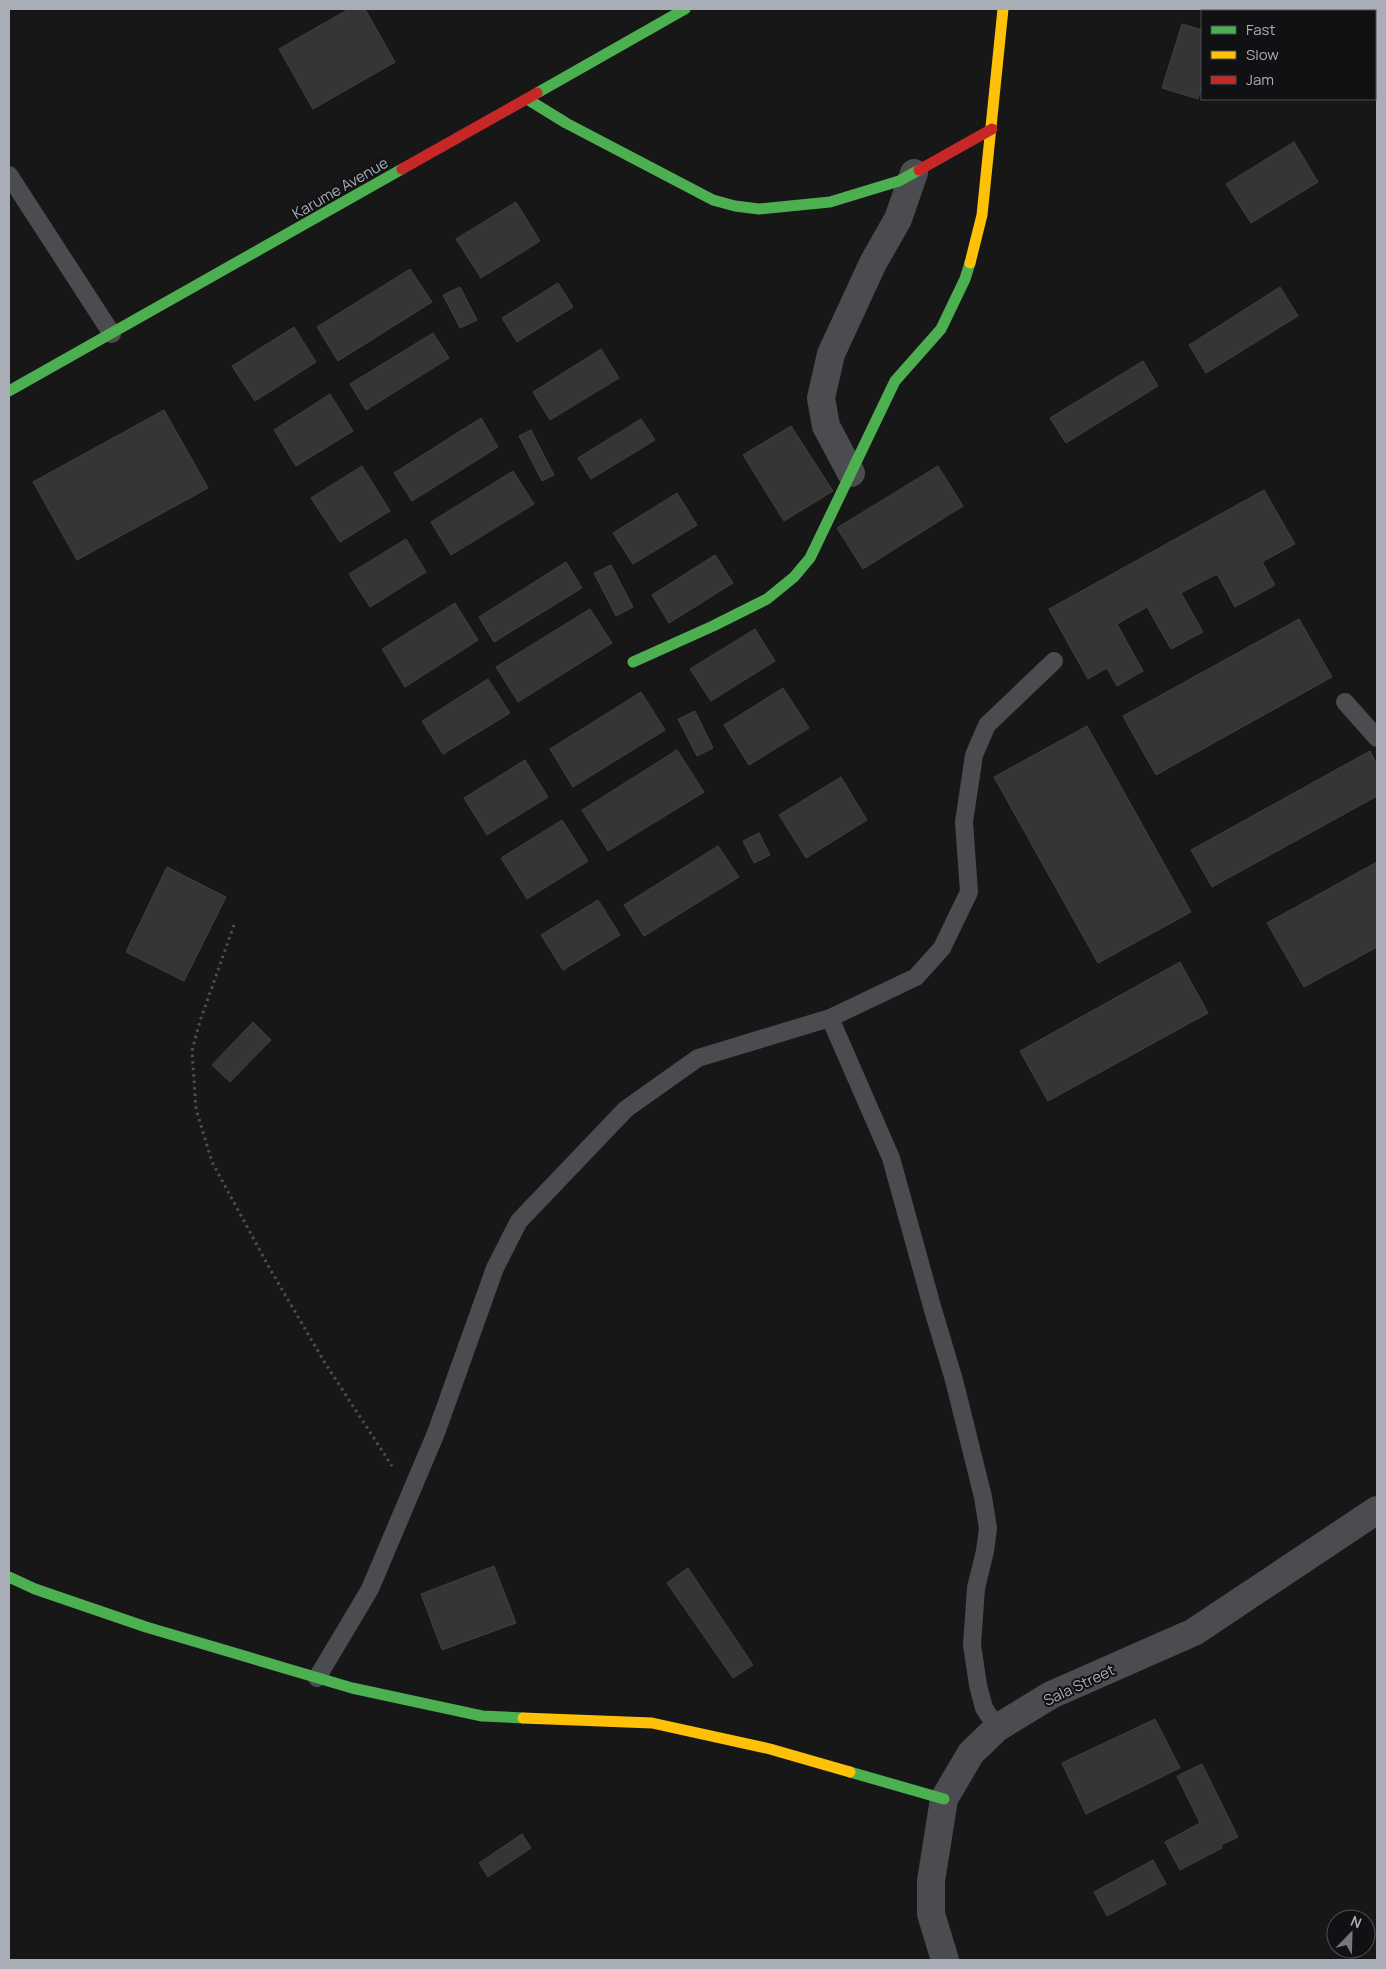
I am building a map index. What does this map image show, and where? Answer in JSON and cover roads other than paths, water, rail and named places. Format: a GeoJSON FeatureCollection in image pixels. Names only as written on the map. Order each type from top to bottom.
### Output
{"type":"FeatureCollection","features":[{"type":"Feature","properties":{"kind":"street","name":"Karume Avenue"},"geometry":{"type":"LineString","coordinates":[[9,391],[686,9]]}},
{"type":"Feature","properties":{"kind":"street"},"geometry":{"type":"LineString","coordinates":[[633,662],[767,599],[794,577],[810,558],[895,381],[941,329],[965,279],[982,215],[1003,9]]}},
{"type":"Feature","properties":{"kind":"street"},"geometry":{"type":"LineString","coordinates":[[527,99],[566,123],[713,200],[735,206],[759,209],[830,202],[899,181],[992,129]]}},
{"type":"Feature","properties":{"kind":"street"},"geometry":{"type":"LineString","coordinates":[[851,473],[826,426],[821,398],[831,354],[869,271],[898,219],[914,173]]}},
{"type":"Feature","properties":{"kind":"street","name":"Sala Street"},"geometry":{"type":"LineString","coordinates":[[945,1960],[932,1914],[931,1889],[944,1799],[971,1753],[997,1728],[1051,1696],[1194,1632],[1377,1510]]}},
{"type":"Feature","properties":{"kind":"street"},"geometry":{"type":"LineString","coordinates":[[9,1578],[35,1589],[146,1626],[352,1688],[482,1716],[652,1723],[770,1749],[944,1799]]}},
{"type":"Feature","properties":{"kind":"lane"},"geometry":{"type":"LineString","coordinates":[[9,175],[112,334]]}},
{"type":"Feature","properties":{"kind":"lane"},"geometry":{"type":"LineString","coordinates":[[317,1678],[370,1590],[436,1433],[495,1268],[519,1221],[626,1109],[698,1058],[830,1018],[916,977],[942,948],[969,892],[964,822],[974,755],[987,725],[1054,661]]}},
{"type":"Feature","properties":{"kind":"lane"},"geometry":{"type":"LineString","coordinates":[[1345,702],[1377,738]]}},
{"type":"Feature","properties":{"kind":"lane"},"geometry":{"type":"LineString","coordinates":[[830,1018],[892,1158],[932,1310],[954,1380],[983,1498],[988,1528],[985,1551],[976,1588],[972,1645],[984,1708],[997,1728]]}}]}
